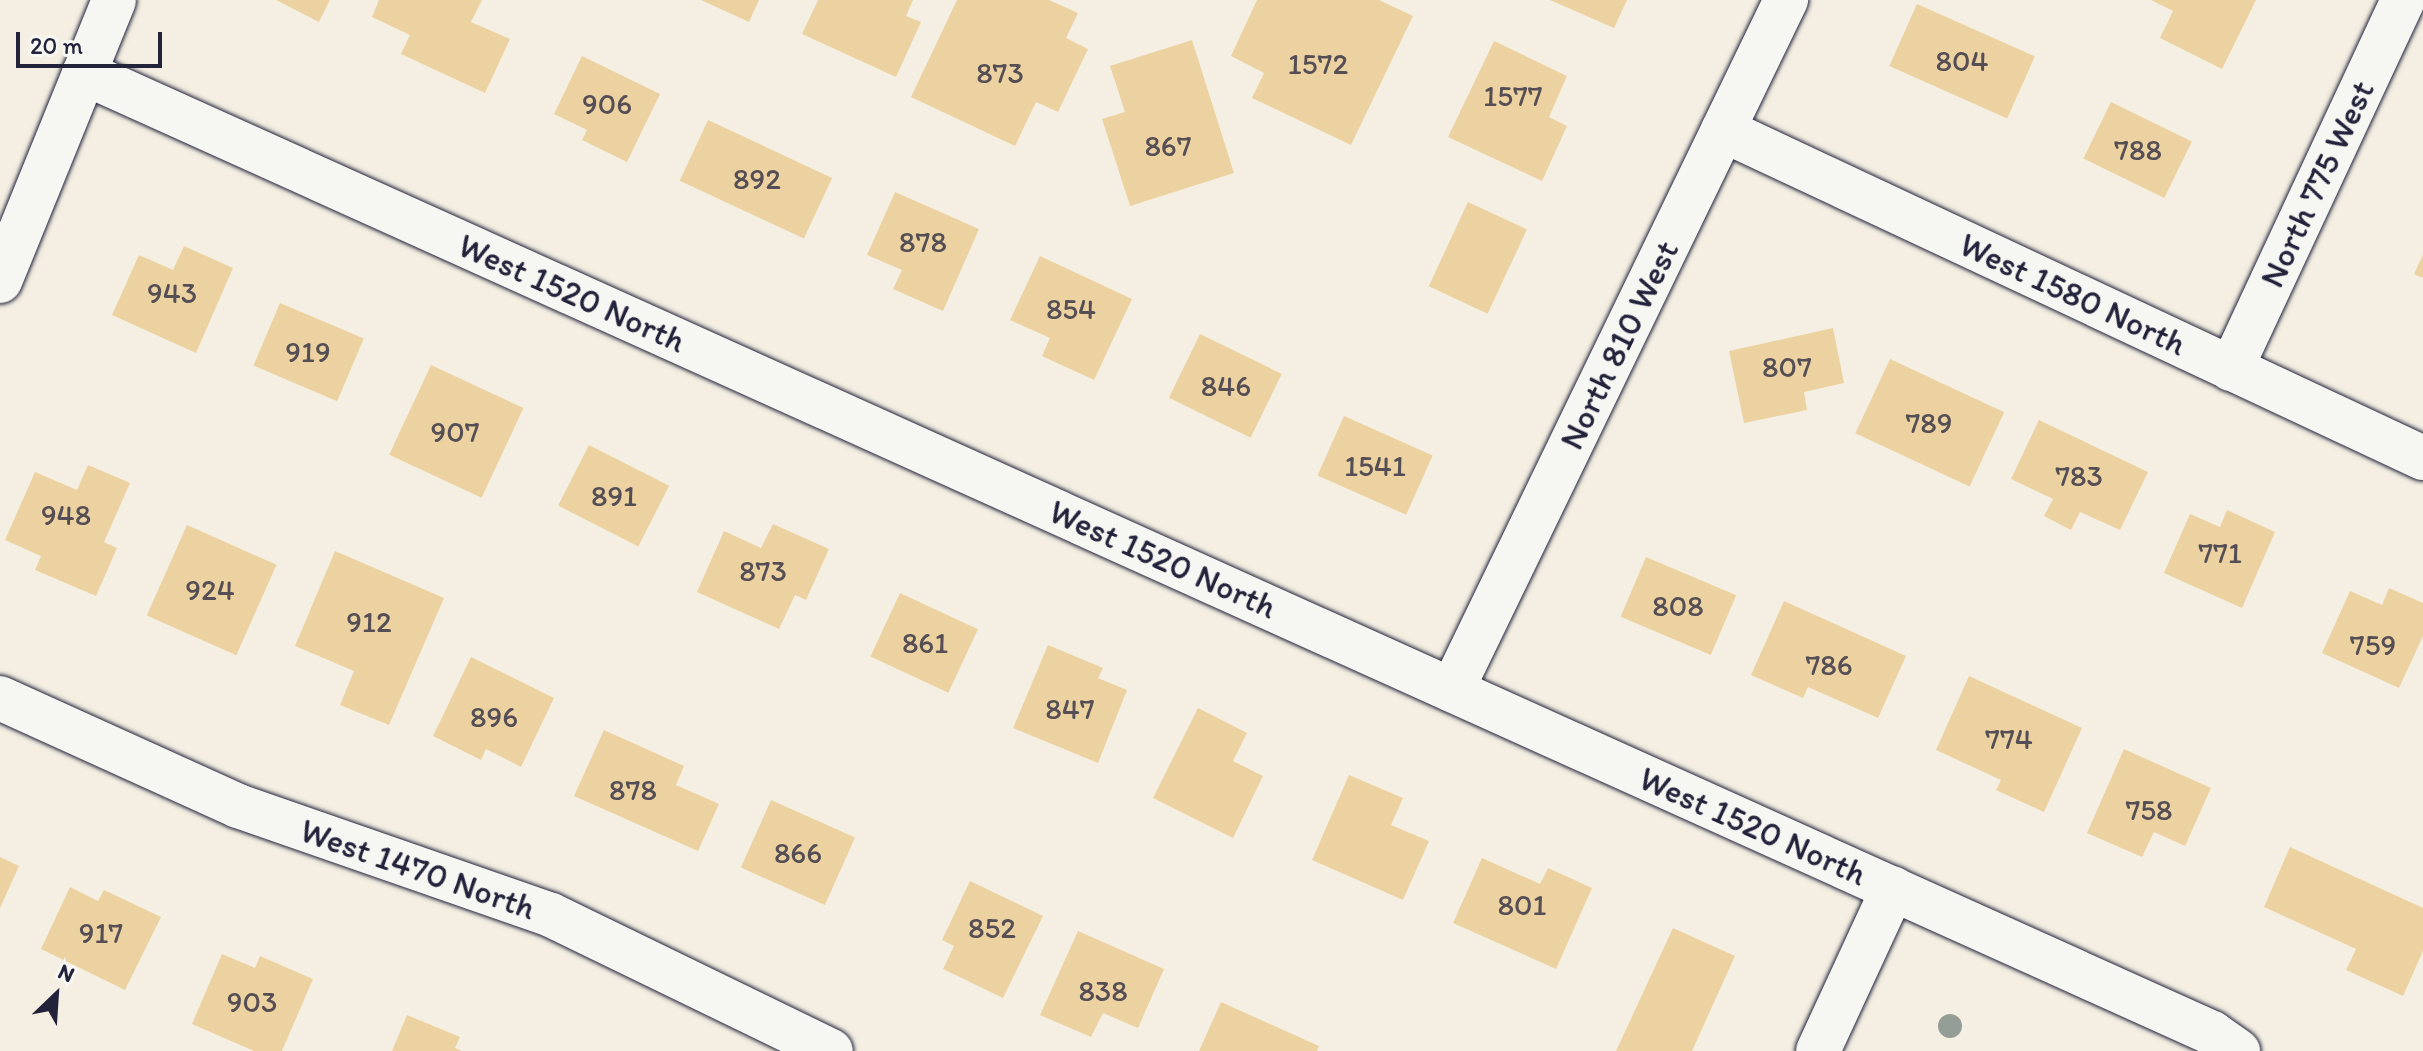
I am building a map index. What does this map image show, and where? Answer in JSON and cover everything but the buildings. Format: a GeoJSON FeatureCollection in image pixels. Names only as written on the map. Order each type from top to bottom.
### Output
{"type":"FeatureCollection","features":[{"type":"Feature","properties":{"kind":"street"},"geometry":{"type":"LineString","coordinates":[[0,281],[114,0]]}},
{"type":"Feature","properties":{"kind":"street","name":"North 810 West"},"geometry":{"type":"LineString","coordinates":[[1452,690],[1786,0]]}},
{"type":"Feature","properties":{"kind":"street","name":"North 775 West"},"geometry":{"type":"LineString","coordinates":[[2231,369],[2403,0]]}},
{"type":"Feature","properties":{"kind":"street","name":"West 1520 North"},"geometry":{"type":"LineString","coordinates":[[84,73],[2212,1033],[2238,1051]]}},
{"type":"Feature","properties":{"kind":"street","name":"West 1580 North"},"geometry":{"type":"LineString","coordinates":[[1723,130],[2423,458]]}},
{"type":"Feature","properties":{"kind":"street","name":"West 1470 North"},"geometry":{"type":"LineString","coordinates":[[0,698],[238,806],[551,915],[831,1051]]}},
{"type":"Feature","properties":{"kind":"street"},"geometry":{"type":"LineString","coordinates":[[1818,1051],[1893,889]]}}]}
